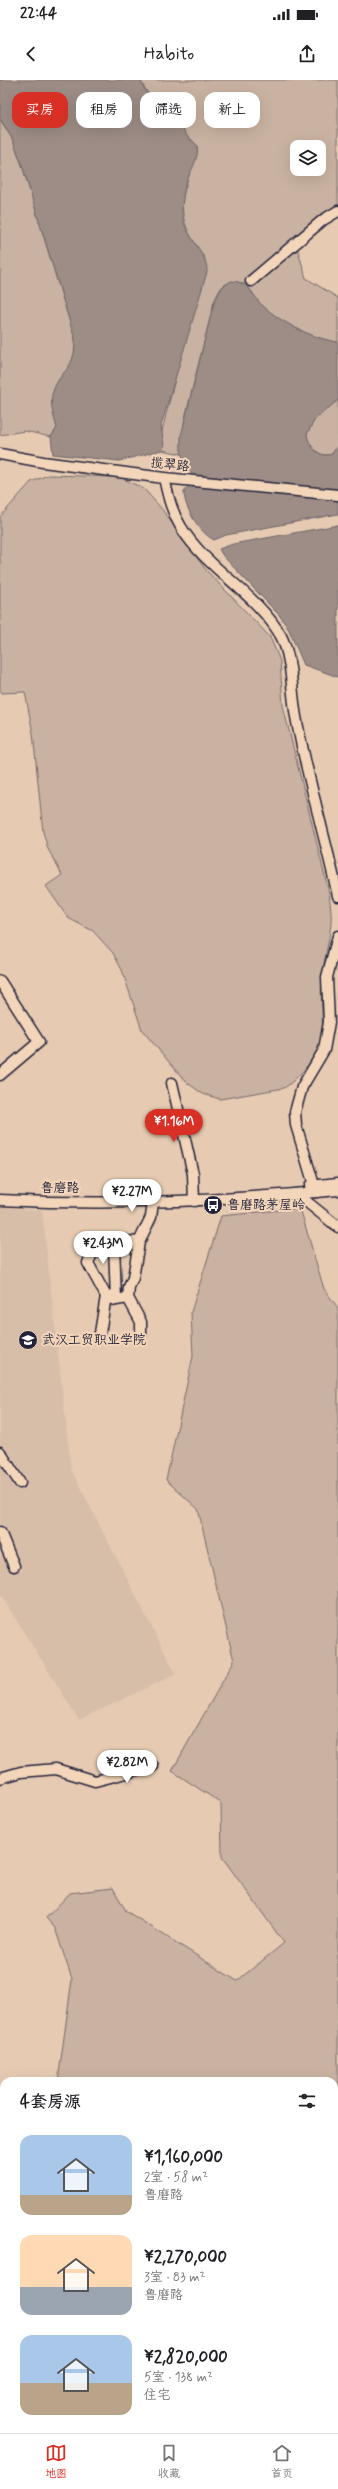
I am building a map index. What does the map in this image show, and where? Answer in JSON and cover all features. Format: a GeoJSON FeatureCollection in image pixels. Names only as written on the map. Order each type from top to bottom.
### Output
{"type":"FeatureCollection","features":[{"type":"Feature","properties":{"kind":"street"},"geometry":{"type":"LineString","coordinates":[[251,282],[329,216],[338,211]]}},
{"type":"Feature","properties":{"kind":"street","name":"揽翠路"},"geometry":{"type":"LineString","coordinates":[[0,454],[43,462],[164,478],[338,494]]}},
{"type":"Feature","properties":{"kind":"street"},"geometry":{"type":"LineString","coordinates":[[164,478],[174,514],[188,538],[258,606],[275,626],[284,642],[289,660],[297,722],[338,896]]}},
{"type":"Feature","properties":{"kind":"street"},"geometry":{"type":"LineString","coordinates":[[315,1189],[296,1125],[295,1112],[302,1087],[324,1050],[329,1022],[327,972],[338,936]]}},
{"type":"Feature","properties":{"kind":"street"},"geometry":{"type":"LineString","coordinates":[[0,981],[39,1042],[0,1075]]}},
{"type":"Feature","properties":{"kind":"street"},"geometry":{"type":"LineString","coordinates":[[172,1083],[192,1174],[194,1201]]}},
{"type":"Feature","properties":{"kind":"street","name":"鲁磨路"},"geometry":{"type":"LineString","coordinates":[[0,1200],[152,1202],[194,1201],[297,1194],[338,1183]]}},
{"type":"Feature","properties":{"kind":"street","name":"鲁磨路"},"geometry":{"type":"LineString","coordinates":[[263,1196],[315,1189],[338,1190]]}},
{"type":"Feature","properties":{"kind":"street"},"geometry":{"type":"LineString","coordinates":[[297,1194],[338,1227]]}},
{"type":"Feature","properties":{"kind":"street"},"geometry":{"type":"LineString","coordinates":[[141,1334],[140,1322],[128,1298],[129,1287],[133,1278],[140,1242],[151,1217],[152,1202]]}},
{"type":"Feature","properties":{"kind":"street"},"geometry":{"type":"LineString","coordinates":[[100,1333],[106,1296],[88,1263],[91,1254],[98,1248],[124,1241],[140,1242]]}},
{"type":"Feature","properties":{"kind":"street"},"geometry":{"type":"LineString","coordinates":[[114,1244],[116,1300]]}},
{"type":"Feature","properties":{"kind":"street"},"geometry":{"type":"LineString","coordinates":[[106,1296],[116,1300],[128,1298]]}},
{"type":"Feature","properties":{"kind":"street"},"geometry":{"type":"LineString","coordinates":[[0,1452],[20,1483]]}},
{"type":"Feature","properties":{"kind":"street"},"geometry":{"type":"LineString","coordinates":[[0,1532],[14,1566]]}},
{"type":"Feature","properties":{"kind":"street"},"geometry":{"type":"LineString","coordinates":[[0,1778],[21,1772],[56,1769],[95,1781],[153,1766]]}},
{"type":"Feature","properties":{"kind":"shaded area"},"geometry":{"type":"Polygon","coordinates":[[[0,80],[140,80],[146,92],[140,92],[140,128],[182,128],[187,136],[197,145],[198,150],[196,160],[184,191],[182,214],[187,230],[204,258],[207,272],[161,426],[164,446],[162,450],[119,461],[53,454],[51,437],[57,428],[52,407],[52,395],[58,380],[70,365],[73,358],[75,339],[22,165],[13,140],[0,119],[0,80]]]}},
{"type":"Feature","properties":{"kind":"shaded area"},"geometry":{"type":"Polygon","coordinates":[[[140,80],[338,80],[338,216],[331,217],[297,247],[306,278],[338,298],[338,342],[318,338],[279,319],[263,307],[244,283],[232,282],[224,285],[219,291],[214,302],[184,422],[182,454],[162,450],[164,446],[161,435],[205,259],[189,233],[183,215],[183,196],[192,168],[193,159],[192,140],[181,128],[196,128],[196,92],[147,92],[140,80]]]}},
{"type":"Feature","properties":{"kind":"shaded area"},"geometry":{"type":"Polygon","coordinates":[[[0,119],[13,140],[22,165],[75,339],[75,354],[73,362],[52,405],[57,428],[51,437],[25,431],[0,435],[0,119]]]}},
{"type":"Feature","properties":{"kind":"shaded area"},"geometry":{"type":"Polygon","coordinates":[[[231,281],[246,286],[263,306],[288,324],[318,338],[338,342],[338,400],[315,419],[307,434],[315,450],[323,455],[332,454],[338,445],[338,514],[226,535],[214,540],[203,532],[198,526],[187,505],[184,492],[189,486],[192,477],[181,453],[181,436],[214,302],[222,287],[231,281]]]}},
{"type":"Feature","properties":{"kind":"shaded area"},"geometry":{"type":"Polygon","coordinates":[[[338,400],[338,445],[332,454],[323,455],[315,450],[307,434],[315,419],[338,400]]]}},
{"type":"Feature","properties":{"kind":"shaded area"},"geometry":{"type":"Polygon","coordinates":[[[48,475],[120,477],[144,489],[161,508],[206,570],[270,637],[280,661],[283,706],[329,893],[331,916],[322,978],[322,1026],[318,1047],[313,1058],[304,1070],[284,1088],[220,1099],[203,1094],[186,1082],[142,1030],[122,970],[113,953],[93,931],[68,918],[46,886],[62,875],[48,849],[43,832],[33,733],[25,692],[2,693],[0,690],[0,517],[31,482],[48,475]]]}},
{"type":"Feature","properties":{"kind":"shaded area"},"geometry":{"type":"Polygon","coordinates":[[[338,525],[338,677],[304,665],[289,630],[280,616],[223,556],[219,549],[233,544],[338,525]]]}},
{"type":"Feature","properties":{"kind":"shaded area","name":"武汉工贸职业学院"},"geometry":{"type":"Polygon","coordinates":[[[0,1207],[42,1210],[71,1469],[176,1674],[79,1720],[0,1594],[0,1207]]]}},
{"type":"Feature","properties":{"kind":"shaded area"},"geometry":{"type":"Polygon","coordinates":[[[300,1208],[324,1289],[338,1308],[338,2077],[59,2077],[72,1979],[55,1928],[46,1918],[70,1893],[113,1888],[126,1911],[237,1981],[284,1943],[222,1857],[221,1803],[172,1771],[234,1661],[198,1509],[166,1480],[193,1356],[191,1312],[221,1216],[300,1208]]]}},
{"type":"Feature","properties":{"kind":"place","name":"鲁磨路茅屋岭"},"geometry":{"type":"Point","coordinates":[213,1205]}},
{"type":"Feature","properties":{"kind":"place","name":"武汉工贸职业学院"},"geometry":{"type":"Point","coordinates":[28,1340]}}]}
